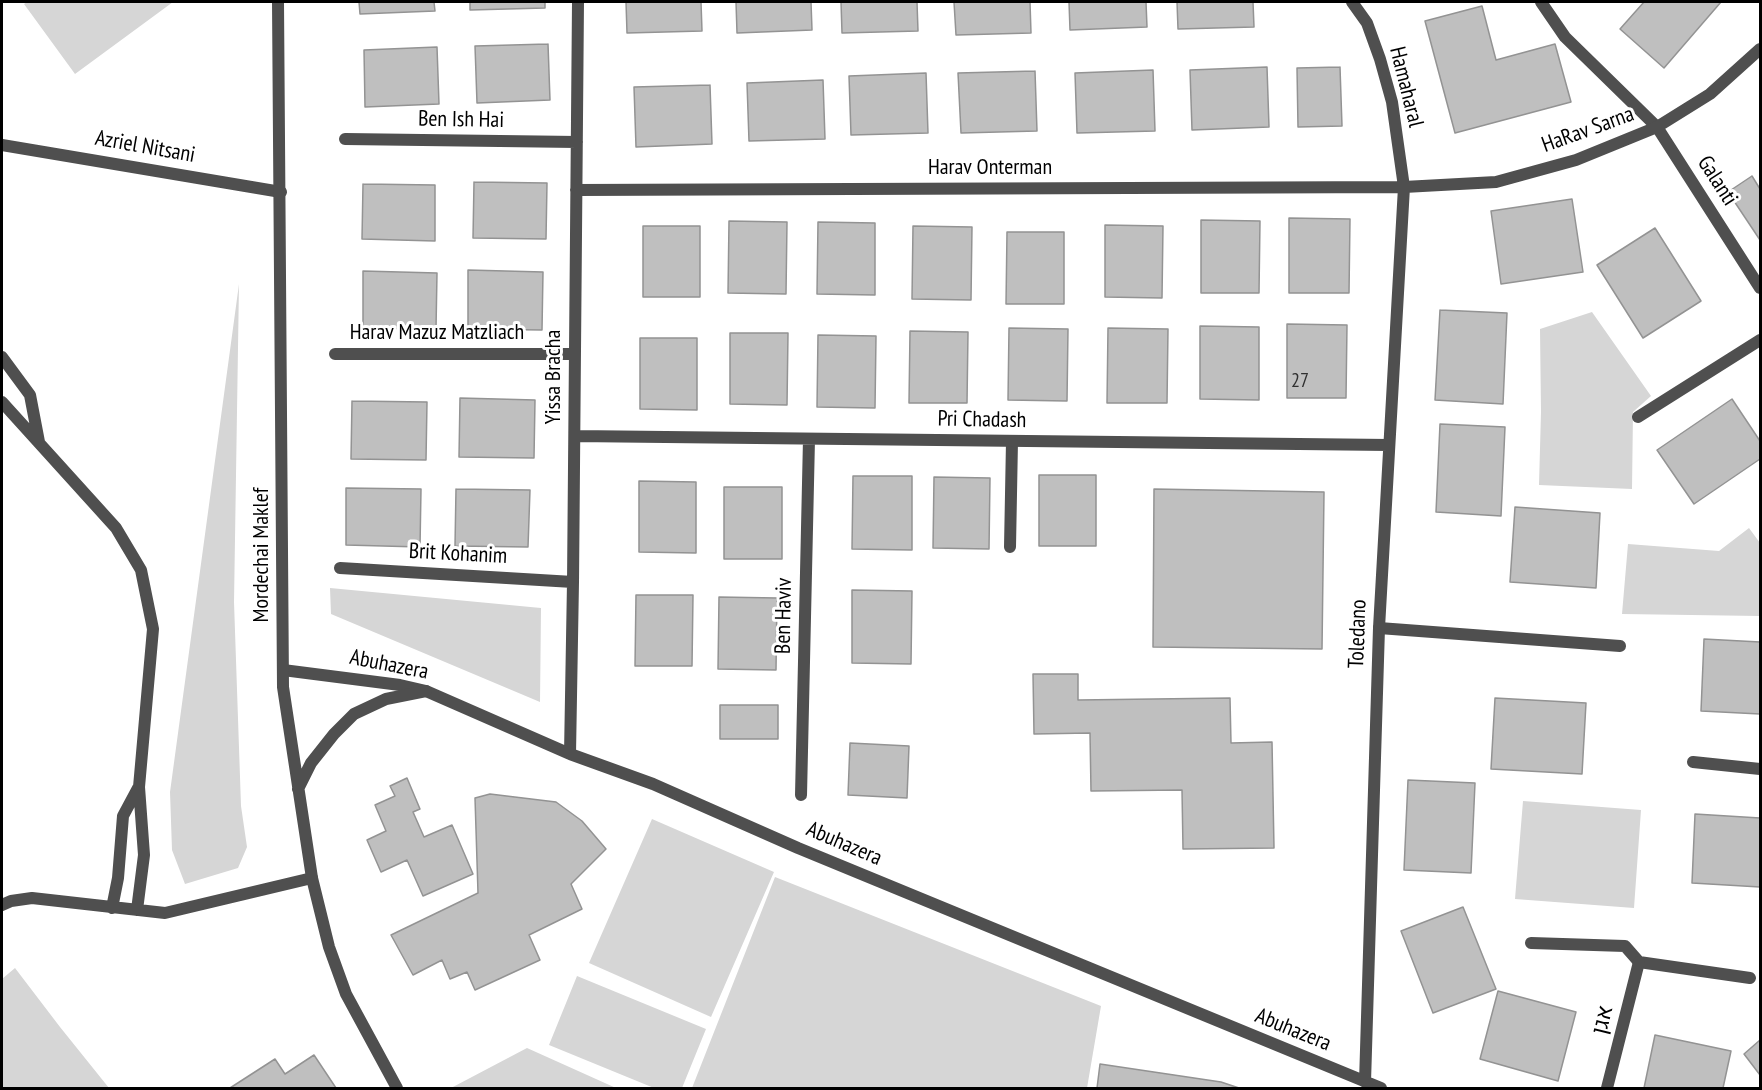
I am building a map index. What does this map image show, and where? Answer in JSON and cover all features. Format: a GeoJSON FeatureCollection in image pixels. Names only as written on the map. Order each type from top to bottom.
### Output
{"type":"FeatureCollection","features":[{"type":"Feature","properties":{"kind":"street","name":"Mordechai Maklef"},"geometry":{"type":"LineString","coordinates":[[279,2],[283,687],[312,878],[329,948],[346,994],[397,1089]]}},
{"type":"Feature","properties":{"kind":"street","name":"Yissa Bracha"},"geometry":{"type":"LineString","coordinates":[[570,754],[578,2]]}},
{"type":"Feature","properties":{"kind":"street","name":"Hamaharal"},"geometry":{"type":"LineString","coordinates":[[1352,2],[1367,23],[1380,59],[1392,102],[1404,187]]}},
{"type":"Feature","properties":{"kind":"street","name":"Galanti"},"geometry":{"type":"LineString","coordinates":[[1541,2],[1565,37],[1657,127],[1761,288]]}},
{"type":"Feature","properties":{"kind":"street","name":"HaRav Sarna"},"geometry":{"type":"LineString","coordinates":[[1404,187],[1496,182],[1576,160],[1657,127],[1710,94],[1761,49]]}},
{"type":"Feature","properties":{"kind":"street","name":"Ben Ish Hai"},"geometry":{"type":"LineString","coordinates":[[345,139],[577,142]]}},
{"type":"Feature","properties":{"kind":"street","name":"Azriel Nitsani"},"geometry":{"type":"LineString","coordinates":[[2,145],[281,192]]}},
{"type":"Feature","properties":{"kind":"street","name":"Harav Onterman"},"geometry":{"type":"LineString","coordinates":[[576,190],[1404,187]]}},
{"type":"Feature","properties":{"kind":"street","name":"Toledano"},"geometry":{"type":"LineString","coordinates":[[1365,1082],[1379,628],[1404,187]]}},
{"type":"Feature","properties":{"kind":"street"},"geometry":{"type":"LineString","coordinates":[[1638,417],[1761,340]]}},
{"type":"Feature","properties":{"kind":"street","name":"Harav Mazuz Matzliach"},"geometry":{"type":"LineString","coordinates":[[334,354],[575,354]]}},
{"type":"Feature","properties":{"kind":"street"},"geometry":{"type":"LineString","coordinates":[[2,357],[30,395],[39,443]]}},
{"type":"Feature","properties":{"kind":"street"},"geometry":{"type":"LineString","coordinates":[[2,402],[116,528],[141,570],[153,629],[138,787],[144,855],[137,910]]}},
{"type":"Feature","properties":{"kind":"street","name":"Pri Chadash"},"geometry":{"type":"LineString","coordinates":[[575,436],[1389,445]]}},
{"type":"Feature","properties":{"kind":"street","name":"Ben Haviv"},"geometry":{"type":"LineString","coordinates":[[801,795],[809,439]]}},
{"type":"Feature","properties":{"kind":"street"},"geometry":{"type":"LineString","coordinates":[[1010,547],[1012,441]]}},
{"type":"Feature","properties":{"kind":"street","name":"Brit Kohanim"},"geometry":{"type":"LineString","coordinates":[[340,568],[573,582]]}},
{"type":"Feature","properties":{"kind":"street"},"geometry":{"type":"LineString","coordinates":[[1379,628],[1620,646]]}},
{"type":"Feature","properties":{"kind":"street","name":"Abuhazera"},"geometry":{"type":"LineString","coordinates":[[283,670],[400,685],[426,691],[570,754],[653,784],[798,848],[1381,1089]]}},
{"type":"Feature","properties":{"kind":"street"},"geometry":{"type":"LineString","coordinates":[[298,789],[317,756],[354,714],[386,699],[426,691]]}},
{"type":"Feature","properties":{"kind":"street"},"geometry":{"type":"LineString","coordinates":[[1693,762],[1761,770]]}},
{"type":"Feature","properties":{"kind":"street"},"geometry":{"type":"LineString","coordinates":[[112,908],[118,878],[123,816],[138,787]]}},
{"type":"Feature","properties":{"kind":"street"},"geometry":{"type":"LineString","coordinates":[[2,905],[11,901],[32,898],[165,913],[312,878]]}},
{"type":"Feature","properties":{"kind":"street"},"geometry":{"type":"LineString","coordinates":[[1531,943],[1625,946],[1640,962],[1750,978]]}},
{"type":"Feature","properties":{"kind":"street","name":"אגן"},"geometry":{"type":"LineString","coordinates":[[1607,1089],[1640,962]]}},
{"type":"Feature","properties":{"kind":"shaded area"},"geometry":{"type":"Polygon","coordinates":[[[27,2],[173,2],[75,74],[24,4],[27,2]]]}},
{"type":"Feature","properties":{"kind":"shaded area"},"geometry":{"type":"Polygon","coordinates":[[[239,284],[234,602],[241,806],[247,847],[238,868],[185,884],[172,850],[170,792],[239,284]]]}},
{"type":"Feature","properties":{"kind":"shaded area"},"geometry":{"type":"Polygon","coordinates":[[[1592,312],[1651,396],[1633,412],[1632,489],[1539,485],[1540,329],[1592,312]]]}},
{"type":"Feature","properties":{"kind":"shaded area"},"geometry":{"type":"Polygon","coordinates":[[[1749,528],[1760,543],[1760,616],[1622,614],[1628,544],[1719,551],[1749,528]]]}},
{"type":"Feature","properties":{"kind":"shaded area"},"geometry":{"type":"Polygon","coordinates":[[[330,588],[541,608],[540,702],[331,614],[330,588]]]}},
{"type":"Feature","properties":{"kind":"shaded area"},"geometry":{"type":"Polygon","coordinates":[[[1523,801],[1641,810],[1634,908],[1515,899],[1523,801]]]}},
{"type":"Feature","properties":{"kind":"shaded area"},"geometry":{"type":"Polygon","coordinates":[[[652,819],[774,872],[711,1017],[589,963],[652,819]]]}},
{"type":"Feature","properties":{"kind":"shaded area"},"geometry":{"type":"Polygon","coordinates":[[[775,877],[1101,1006],[1087,1088],[692,1088],[775,877]]]}},
{"type":"Feature","properties":{"kind":"shaded area"},"geometry":{"type":"Polygon","coordinates":[[[15,968],[109,1088],[2,1088],[2,979],[15,968]]]}},
{"type":"Feature","properties":{"kind":"shaded area"},"geometry":{"type":"Polygon","coordinates":[[[577,976],[706,1029],[682,1088],[654,1088],[549,1045],[577,976]]]}},
{"type":"Feature","properties":{"kind":"shaded area"},"geometry":{"type":"Polygon","coordinates":[[[527,1048],[616,1088],[451,1088],[527,1048]]]}},
{"type":"Feature","properties":{"kind":"building"},"geometry":{"type":"Polygon","coordinates":[[[359,2],[434,2],[435,11],[360,14],[359,2]]]}},
{"type":"Feature","properties":{"kind":"building"},"geometry":{"type":"Polygon","coordinates":[[[470,2],[545,2],[545,8],[470,10],[470,2]]]}},
{"type":"Feature","properties":{"kind":"building"},"geometry":{"type":"Polygon","coordinates":[[[626,2],[701,2],[702,31],[627,33],[626,2]]]}},
{"type":"Feature","properties":{"kind":"building"},"geometry":{"type":"Polygon","coordinates":[[[736,2],[811,2],[812,30],[737,33],[736,2]]]}},
{"type":"Feature","properties":{"kind":"building"},"geometry":{"type":"Polygon","coordinates":[[[841,2],[917,2],[918,31],[842,33],[841,2]]]}},
{"type":"Feature","properties":{"kind":"building"},"geometry":{"type":"Polygon","coordinates":[[[954,2],[1030,2],[1031,33],[956,35],[954,2]]]}},
{"type":"Feature","properties":{"kind":"building"},"geometry":{"type":"Polygon","coordinates":[[[1069,2],[1146,2],[1147,27],[1070,30],[1069,2]]]}},
{"type":"Feature","properties":{"kind":"building"},"geometry":{"type":"Polygon","coordinates":[[[1177,2],[1253,2],[1254,27],[1178,29],[1177,2]]]}},
{"type":"Feature","properties":{"kind":"building"},"geometry":{"type":"Polygon","coordinates":[[[1644,2],[1721,2],[1664,68],[1620,29],[1644,2]]]}},
{"type":"Feature","properties":{"kind":"building"},"geometry":{"type":"Polygon","coordinates":[[[1482,6],[1496,60],[1555,44],[1571,102],[1455,133],[1425,21],[1482,6]]]}},
{"type":"Feature","properties":{"kind":"building"},"geometry":{"type":"Polygon","coordinates":[[[548,44],[550,100],[477,103],[475,46],[548,44]]]}},
{"type":"Feature","properties":{"kind":"building"},"geometry":{"type":"Polygon","coordinates":[[[437,47],[439,104],[365,107],[364,50],[437,47]]]}},
{"type":"Feature","properties":{"kind":"building"},"geometry":{"type":"Polygon","coordinates":[[[1267,67],[1269,127],[1192,130],[1190,70],[1267,67]]]}},
{"type":"Feature","properties":{"kind":"building"},"geometry":{"type":"Polygon","coordinates":[[[1340,67],[1342,126],[1298,127],[1297,68],[1340,67]]]}},
{"type":"Feature","properties":{"kind":"building"},"geometry":{"type":"Polygon","coordinates":[[[1153,70],[1155,131],[1077,133],[1075,73],[1153,70]]]}},
{"type":"Feature","properties":{"kind":"building"},"geometry":{"type":"Polygon","coordinates":[[[1035,71],[1037,131],[961,133],[958,73],[1035,71]]]}},
{"type":"Feature","properties":{"kind":"building"},"geometry":{"type":"Polygon","coordinates":[[[926,73],[928,133],[851,135],[849,76],[926,73]]]}},
{"type":"Feature","properties":{"kind":"building"},"geometry":{"type":"Polygon","coordinates":[[[823,80],[825,139],[749,141],[747,83],[823,80]]]}},
{"type":"Feature","properties":{"kind":"building"},"geometry":{"type":"Polygon","coordinates":[[[710,85],[712,144],[636,147],[634,87],[710,85]]]}},
{"type":"Feature","properties":{"kind":"building"},"geometry":{"type":"Polygon","coordinates":[[[1752,176],[1760,189],[1760,240],[1728,192],[1752,176]]]}},
{"type":"Feature","properties":{"kind":"building"},"geometry":{"type":"Polygon","coordinates":[[[474,182],[547,183],[546,239],[473,238],[474,182]]]}},
{"type":"Feature","properties":{"kind":"building"},"geometry":{"type":"Polygon","coordinates":[[[363,184],[435,185],[435,241],[362,239],[363,184]]]}},
{"type":"Feature","properties":{"kind":"building"},"geometry":{"type":"Polygon","coordinates":[[[1572,199],[1583,272],[1501,284],[1491,211],[1572,199]]]}},
{"type":"Feature","properties":{"kind":"building"},"geometry":{"type":"Polygon","coordinates":[[[1289,218],[1350,219],[1349,293],[1289,293],[1289,218]]]}},
{"type":"Feature","properties":{"kind":"building"},"geometry":{"type":"Polygon","coordinates":[[[1201,220],[1260,221],[1259,293],[1201,293],[1201,220]]]}},
{"type":"Feature","properties":{"kind":"building"},"geometry":{"type":"Polygon","coordinates":[[[729,221],[787,222],[786,294],[728,293],[729,221]]]}},
{"type":"Feature","properties":{"kind":"building"},"geometry":{"type":"Polygon","coordinates":[[[818,222],[875,223],[875,295],[817,294],[818,222]]]}},
{"type":"Feature","properties":{"kind":"building"},"geometry":{"type":"Polygon","coordinates":[[[1105,225],[1163,226],[1162,298],[1105,297],[1105,225]]]}},
{"type":"Feature","properties":{"kind":"building"},"geometry":{"type":"Polygon","coordinates":[[[643,226],[700,226],[700,297],[643,297],[643,226]]]}},
{"type":"Feature","properties":{"kind":"building"},"geometry":{"type":"Polygon","coordinates":[[[913,226],[972,227],[971,300],[912,299],[913,226]]]}},
{"type":"Feature","properties":{"kind":"building"},"geometry":{"type":"Polygon","coordinates":[[[1655,228],[1701,301],[1643,338],[1597,265],[1655,228]]]}},
{"type":"Feature","properties":{"kind":"building"},"geometry":{"type":"Polygon","coordinates":[[[1007,232],[1064,232],[1064,304],[1006,304],[1007,232]]]}},
{"type":"Feature","properties":{"kind":"building"},"geometry":{"type":"Polygon","coordinates":[[[468,270],[543,272],[542,330],[468,329],[468,270]]]}},
{"type":"Feature","properties":{"kind":"building"},"geometry":{"type":"Polygon","coordinates":[[[363,271],[437,273],[436,329],[363,328],[363,271]]]}},
{"type":"Feature","properties":{"kind":"building"},"geometry":{"type":"Polygon","coordinates":[[[1440,310],[1507,313],[1503,404],[1435,400],[1440,310]]]}},
{"type":"Feature","properties":{"kind":"building"},"geometry":{"type":"Polygon","coordinates":[[[1287,324],[1347,325],[1346,398],[1287,398],[1287,324]]]}},
{"type":"Feature","properties":{"kind":"building"},"geometry":{"type":"Polygon","coordinates":[[[1200,326],[1259,327],[1259,400],[1200,399],[1200,326]]]}},
{"type":"Feature","properties":{"kind":"building"},"geometry":{"type":"Polygon","coordinates":[[[1009,328],[1068,329],[1067,401],[1008,400],[1009,328]]]}},
{"type":"Feature","properties":{"kind":"building"},"geometry":{"type":"Polygon","coordinates":[[[1108,328],[1168,329],[1167,403],[1107,403],[1108,328]]]}},
{"type":"Feature","properties":{"kind":"building"},"geometry":{"type":"Polygon","coordinates":[[[910,331],[968,332],[967,403],[909,403],[910,331]]]}},
{"type":"Feature","properties":{"kind":"building"},"geometry":{"type":"Polygon","coordinates":[[[730,333],[788,333],[787,405],[730,404],[730,333]]]}},
{"type":"Feature","properties":{"kind":"building"},"geometry":{"type":"Polygon","coordinates":[[[818,335],[876,336],[875,408],[817,407],[818,335]]]}},
{"type":"Feature","properties":{"kind":"building"},"geometry":{"type":"Polygon","coordinates":[[[640,338],[697,338],[697,410],[640,409],[640,338]]]}},
{"type":"Feature","properties":{"kind":"building"},"geometry":{"type":"Polygon","coordinates":[[[460,398],[535,400],[534,458],[459,457],[460,398]]]}},
{"type":"Feature","properties":{"kind":"building"},"geometry":{"type":"Polygon","coordinates":[[[1732,399],[1760,441],[1760,459],[1694,504],[1657,450],[1732,399]]]}},
{"type":"Feature","properties":{"kind":"building"},"geometry":{"type":"Polygon","coordinates":[[[352,401],[427,402],[426,460],[351,459],[352,401]]]}},
{"type":"Feature","properties":{"kind":"building"},"geometry":{"type":"Polygon","coordinates":[[[1440,424],[1505,427],[1501,516],[1436,512],[1440,424]]]}},
{"type":"Feature","properties":{"kind":"building"},"geometry":{"type":"Polygon","coordinates":[[[1039,475],[1096,475],[1096,546],[1039,546],[1039,475]]]}},
{"type":"Feature","properties":{"kind":"building"},"geometry":{"type":"Polygon","coordinates":[[[853,476],[912,476],[912,550],[852,549],[853,476]]]}},
{"type":"Feature","properties":{"kind":"building"},"geometry":{"type":"Polygon","coordinates":[[[934,477],[990,478],[989,549],[933,548],[934,477]]]}},
{"type":"Feature","properties":{"kind":"building"},"geometry":{"type":"Polygon","coordinates":[[[639,481],[696,482],[696,553],[639,552],[639,481]]]}},
{"type":"Feature","properties":{"kind":"building"},"geometry":{"type":"Polygon","coordinates":[[[724,487],[782,487],[782,559],[724,559],[724,487]]]}},
{"type":"Feature","properties":{"kind":"building"},"geometry":{"type":"Polygon","coordinates":[[[346,488],[421,489],[420,547],[346,545],[346,488]]]}},
{"type":"Feature","properties":{"kind":"building"},"geometry":{"type":"Polygon","coordinates":[[[456,489],[530,490],[528,547],[455,546],[456,489]]]}},
{"type":"Feature","properties":{"kind":"building"},"geometry":{"type":"Polygon","coordinates":[[[1154,489],[1324,492],[1322,649],[1153,647],[1154,489]]]}},
{"type":"Feature","properties":{"kind":"building"},"geometry":{"type":"Polygon","coordinates":[[[1515,507],[1600,513],[1596,588],[1510,582],[1515,507]]]}},
{"type":"Feature","properties":{"kind":"building"},"geometry":{"type":"Polygon","coordinates":[[[852,590],[912,591],[911,664],[852,663],[852,590]]]}},
{"type":"Feature","properties":{"kind":"building"},"geometry":{"type":"Polygon","coordinates":[[[636,595],[693,595],[692,666],[635,666],[636,595]]]}},
{"type":"Feature","properties":{"kind":"building"},"geometry":{"type":"Polygon","coordinates":[[[719,597],[777,598],[776,670],[718,669],[719,597]]]}},
{"type":"Feature","properties":{"kind":"building"},"geometry":{"type":"Polygon","coordinates":[[[1704,639],[1760,642],[1760,714],[1701,711],[1704,639]]]}},
{"type":"Feature","properties":{"kind":"building"},"geometry":{"type":"Polygon","coordinates":[[[1033,674],[1078,674],[1078,700],[1230,698],[1231,743],[1272,742],[1274,848],[1183,849],[1182,790],[1091,791],[1090,733],[1034,734],[1033,674]]]}},
{"type":"Feature","properties":{"kind":"building"},"geometry":{"type":"Polygon","coordinates":[[[1495,698],[1586,703],[1582,774],[1491,769],[1495,698]]]}},
{"type":"Feature","properties":{"kind":"building"},"geometry":{"type":"Polygon","coordinates":[[[720,705],[778,705],[778,739],[720,739],[720,705]]]}},
{"type":"Feature","properties":{"kind":"building"},"geometry":{"type":"Polygon","coordinates":[[[850,743],[909,746],[907,798],[848,795],[850,743]]]}},
{"type":"Feature","properties":{"kind":"building"},"geometry":{"type":"Polygon","coordinates":[[[407,778],[420,809],[413,812],[424,837],[452,825],[473,874],[423,896],[407,860],[381,872],[367,840],[386,831],[375,805],[395,796],[390,786],[407,778]]]}},
{"type":"Feature","properties":{"kind":"building"},"geometry":{"type":"Polygon","coordinates":[[[1408,780],[1475,783],[1471,873],[1404,870],[1408,780]]]}},
{"type":"Feature","properties":{"kind":"building"},"geometry":{"type":"Polygon","coordinates":[[[490,794],[556,802],[582,821],[606,849],[571,884],[582,909],[529,935],[540,960],[475,990],[467,972],[450,979],[442,960],[413,975],[391,935],[478,893],[475,798],[490,794]]]}},
{"type":"Feature","properties":{"kind":"building"},"geometry":{"type":"Polygon","coordinates":[[[1695,814],[1760,818],[1760,887],[1692,883],[1695,814]]]}},
{"type":"Feature","properties":{"kind":"building"},"geometry":{"type":"Polygon","coordinates":[[[1463,907],[1496,989],[1433,1013],[1401,931],[1463,907]]]}},
{"type":"Feature","properties":{"kind":"building"},"geometry":{"type":"Polygon","coordinates":[[[1498,991],[1576,1012],[1558,1081],[1480,1059],[1498,991]]]}},
{"type":"Feature","properties":{"kind":"building"},"geometry":{"type":"Polygon","coordinates":[[[1655,1035],[1731,1051],[1723,1088],[1644,1088],[1655,1035]]]}},
{"type":"Feature","properties":{"kind":"building"},"geometry":{"type":"Polygon","coordinates":[[[1760,1040],[1760,1075],[1744,1054],[1760,1040]]]}},
{"type":"Feature","properties":{"kind":"building"},"geometry":{"type":"Polygon","coordinates":[[[314,1055],[336,1088],[230,1088],[275,1059],[285,1074],[314,1055]]]}},
{"type":"Feature","properties":{"kind":"building"},"geometry":{"type":"Polygon","coordinates":[[[1100,1064],[1221,1082],[1239,1088],[1097,1088],[1100,1064]]]}}]}
